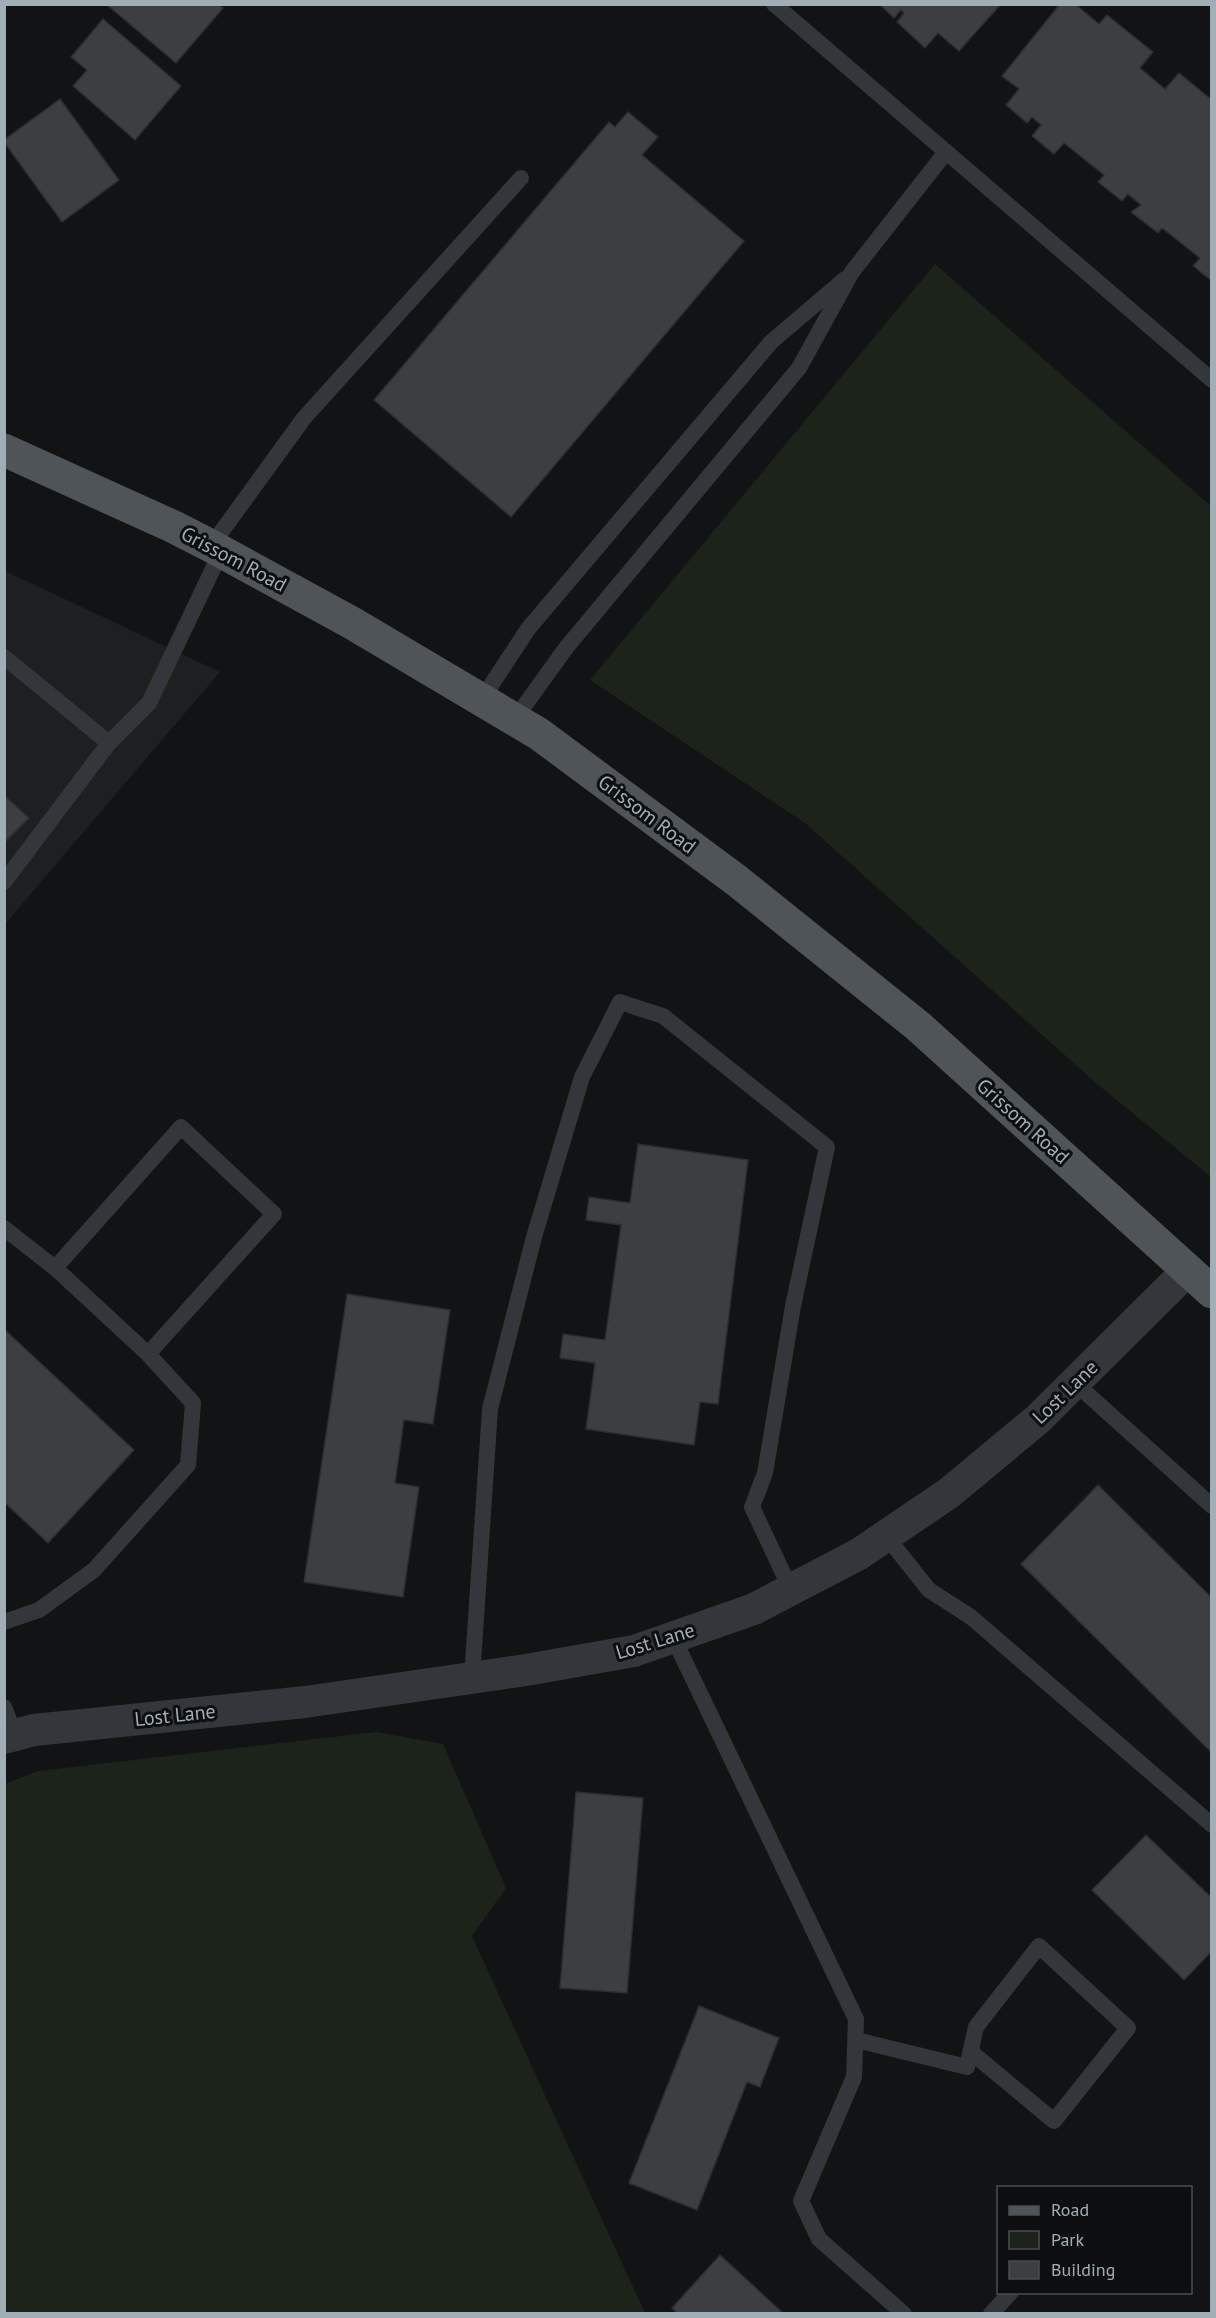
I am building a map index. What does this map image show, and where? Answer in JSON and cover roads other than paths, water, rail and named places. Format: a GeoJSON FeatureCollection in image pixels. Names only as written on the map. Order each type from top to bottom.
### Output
{"type":"FeatureCollection","features":[{"type":"Feature","properties":{"kind":"main road","name":"Grissom Road"},"geometry":{"type":"LineString","coordinates":[[4,450],[174,527],[216,549],[352,623],[540,734],[736,880],[918,1026],[1212,1292]]}},
{"type":"Feature","properties":{"kind":"street","name":"Lost Lane"},"geometry":{"type":"LineString","coordinates":[[8,1727],[34,1730],[305,1702],[472,1678],[634,1650],[754,1609],[859,1554],[949,1493],[1038,1419],[1188,1270]]}},
{"type":"Feature","properties":{"kind":"lane"},"geometry":{"type":"LineString","coordinates":[[774,4],[1212,380]]}},
{"type":"Feature","properties":{"kind":"lane"},"geometry":{"type":"LineString","coordinates":[[514,720],[566,648],[800,368],[852,272],[946,152]]}},
{"type":"Feature","properties":{"kind":"lane"},"geometry":{"type":"LineString","coordinates":[[4,882],[109,743],[149,703],[216,549],[304,418],[521,178]]}},
{"type":"Feature","properties":{"kind":"lane"},"geometry":{"type":"LineString","coordinates":[[482,699],[528,629],[771,342],[852,272]]}},
{"type":"Feature","properties":{"kind":"lane"},"geometry":{"type":"LineString","coordinates":[[4,657],[109,743]]}},
{"type":"Feature","properties":{"kind":"lane"},"geometry":{"type":"LineString","coordinates":[[472,1678],[490,1408],[534,1237],[582,1077],[620,1002],[663,1016],[827,1147],[793,1306],[765,1473],[752,1507],[790,1590]]}},
{"type":"Feature","properties":{"kind":"lane"},"geometry":{"type":"LineString","coordinates":[[55,1268],[181,1127],[274,1214],[148,1354]]}},
{"type":"Feature","properties":{"kind":"lane"},"geometry":{"type":"LineString","coordinates":[[4,1228],[55,1268],[148,1354],[193,1403],[188,1465],[94,1570],[39,1610],[4,1622]]}},
{"type":"Feature","properties":{"kind":"lane"},"geometry":{"type":"LineString","coordinates":[[1075,1383],[1212,1506]]}},
{"type":"Feature","properties":{"kind":"lane"},"geometry":{"type":"LineString","coordinates":[[886,1536],[929,1590],[971,1617],[1212,1825]]}},
{"type":"Feature","properties":{"kind":"lane"},"geometry":{"type":"LineString","coordinates":[[673,1637],[856,2019],[854,2077],[801,2201],[819,2239],[904,2313]]}},
{"type":"Feature","properties":{"kind":"lane"},"geometry":{"type":"LineString","coordinates":[[855,2040],[967,2067],[970,2052],[976,2027],[1039,1946],[1128,2028],[1054,2121],[970,2052]]}},
{"type":"Feature","properties":{"kind":"lane"},"geometry":{"type":"LineString","coordinates":[[991,2313],[1009,2294]]}}]}
